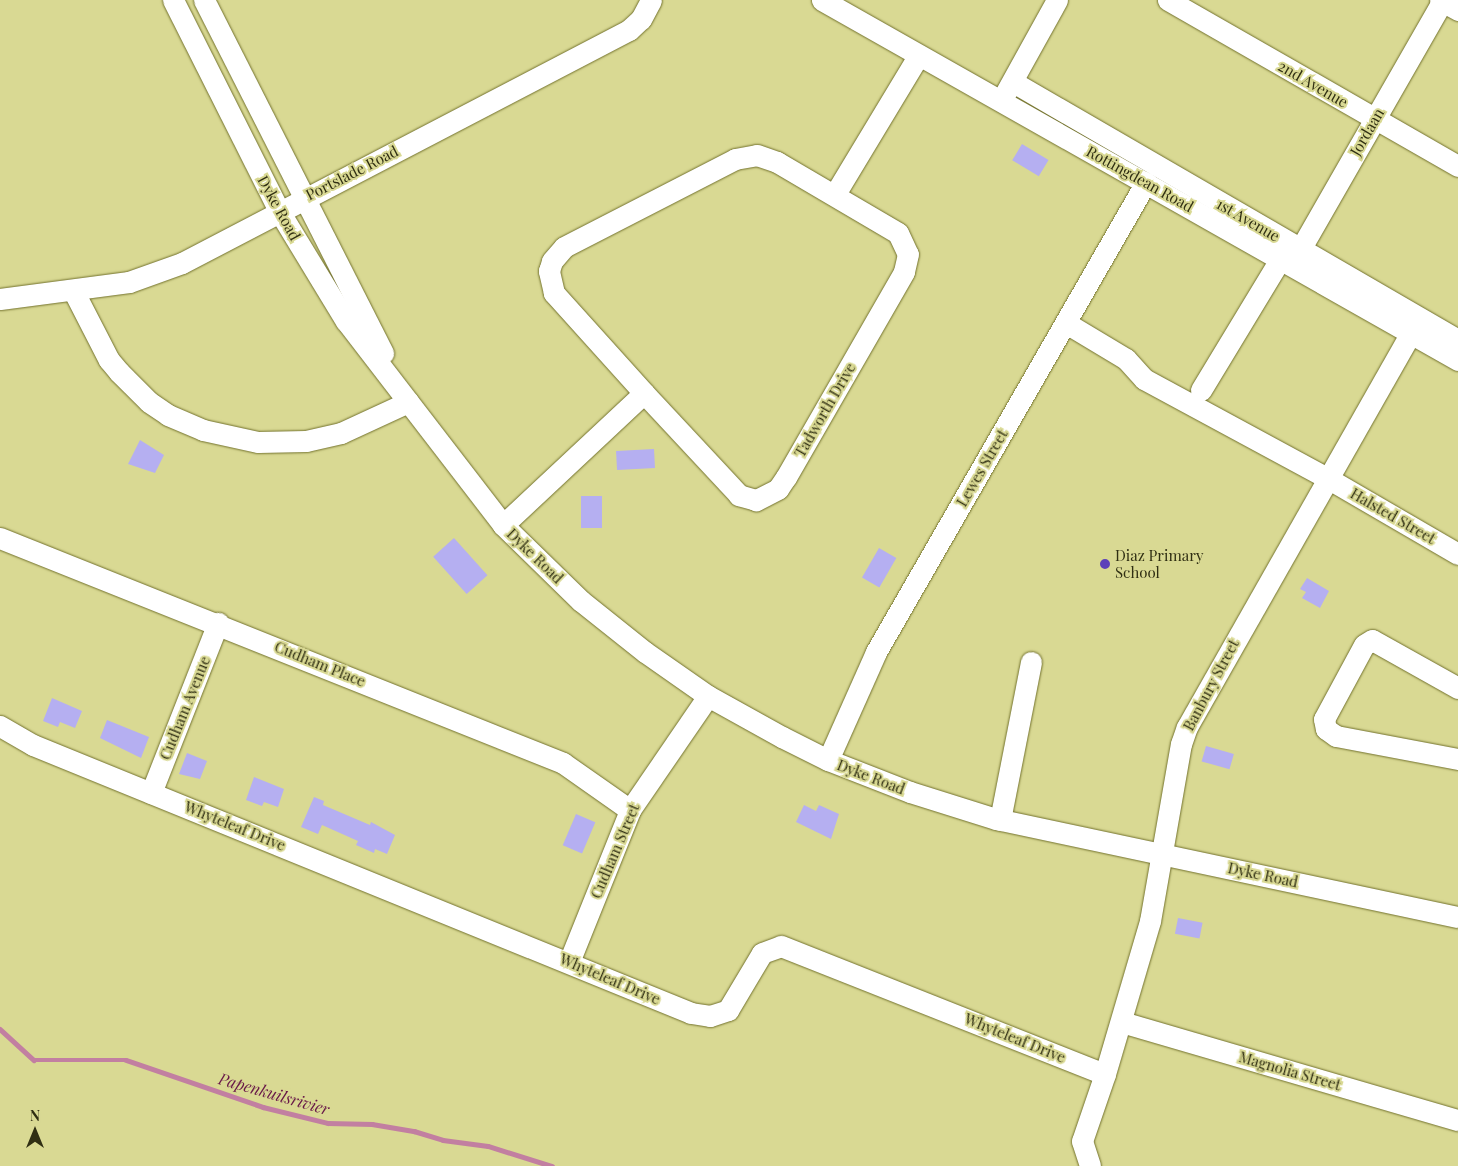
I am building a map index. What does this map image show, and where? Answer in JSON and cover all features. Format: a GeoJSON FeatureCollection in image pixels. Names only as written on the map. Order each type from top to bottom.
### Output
{"type":"FeatureCollection","features":[{"type":"Feature","properties":{"kind":"street","name":"Dyke Road"},"geometry":{"type":"LineString","coordinates":[[173,0],[279,211],[346,321],[503,525],[581,601],[645,652],[708,696],[828,760],[910,792],[1000,820],[1458,917]]}},
{"type":"Feature","properties":{"kind":"street","name":"Dyke Road"},"geometry":{"type":"LineString","coordinates":[[204,0],[306,197],[408,402]]}},
{"type":"Feature","properties":{"kind":"street","name":"Portslade Road"},"geometry":{"type":"LineString","coordinates":[[0,299],[74,292],[129,282],[182,263],[629,30],[641,18],[651,0]]}},
{"type":"Feature","properties":{"kind":"street"},"geometry":{"type":"LineString","coordinates":[[1000,101],[1013,82],[1057,0]]}},
{"type":"Feature","properties":{"kind":"street","name":"2nd Avenue"},"geometry":{"type":"LineString","coordinates":[[1168,0],[1374,120],[1458,166]]}},
{"type":"Feature","properties":{"kind":"street","name":"Rottingdean Road"},"geometry":{"type":"LineString","coordinates":[[834,3],[919,55],[1000,101],[1146,182],[1291,258],[1458,360]]}},
{"type":"Feature","properties":{"kind":"street","name":"Jordaan"},"geometry":{"type":"LineString","coordinates":[[1200,390],[1291,258],[1446,3]]}},
{"type":"Feature","properties":{"kind":"street"},"geometry":{"type":"LineString","coordinates":[[835,194],[919,55]]}},
{"type":"Feature","properties":{"kind":"street","name":"1st Avenue"},"geometry":{"type":"LineString","coordinates":[[1013,82],[1291,258],[1458,340]]}},
{"type":"Feature","properties":{"kind":"street","name":"Tadworth Drive"},"geometry":{"type":"LineString","coordinates":[[747,156],[776,162],[835,194],[898,234],[906,245],[908,262],[778,489],[756,500],[739,495],[644,393],[554,292],[549,272],[558,251],[747,156]]}},
{"type":"Feature","properties":{"kind":"street","name":"Lewes Street"},"geometry":{"type":"LineString","coordinates":[[828,760],[876,652],[1146,182]]}},
{"type":"Feature","properties":{"kind":"street"},"geometry":{"type":"LineString","coordinates":[[74,292],[108,360],[119,372],[149,402],[168,415],[203,430],[258,442],[306,441],[341,433],[408,402]]}},
{"type":"Feature","properties":{"kind":"street","name":"Halsted Street"},"geometry":{"type":"LineString","coordinates":[[1066,323],[1126,359],[1136,373],[1150,383],[1329,479],[1458,554]]}},
{"type":"Feature","properties":{"kind":"street","name":"Banbury Street"},"geometry":{"type":"LineString","coordinates":[[1105,1074],[1122,1022],[1150,921],[1181,744],[1193,714],[1411,333]]}},
{"type":"Feature","properties":{"kind":"street"},"geometry":{"type":"LineString","coordinates":[[503,525],[644,393]]}},
{"type":"Feature","properties":{"kind":"street","name":"Cudham Place"},"geometry":{"type":"LineString","coordinates":[[0,538],[218,623],[563,763],[630,810]]}},
{"type":"Feature","properties":{"kind":"street","name":"Cudham Avenue"},"geometry":{"type":"LineString","coordinates":[[151,792],[218,623]]}},
{"type":"Feature","properties":{"kind":"street"},"geometry":{"type":"LineString","coordinates":[[1458,688],[1372,640],[1364,645],[1324,719],[1328,731],[1336,736],[1458,759]]}},
{"type":"Feature","properties":{"kind":"street"},"geometry":{"type":"LineString","coordinates":[[1000,820],[1031,662]]}},
{"type":"Feature","properties":{"kind":"street","name":"Cudham Street"},"geometry":{"type":"LineString","coordinates":[[570,962],[630,810],[708,696]]}},
{"type":"Feature","properties":{"kind":"street","name":"Whyteleaf Drive"},"geometry":{"type":"LineString","coordinates":[[0,726],[34,745],[570,962],[691,1013],[710,1016],[733,1006],[762,953],[774,947],[789,948],[1105,1074]]}},
{"type":"Feature","properties":{"kind":"street","name":"Magnolia Street"},"geometry":{"type":"LineString","coordinates":[[1122,1022],[1458,1120]]}},
{"type":"Feature","properties":{"kind":"street"},"geometry":{"type":"LineString","coordinates":[[1090,1166],[1082,1141],[1105,1074]]}},
{"type":"Feature","properties":{"kind":"building"},"geometry":{"type":"Polygon","coordinates":[[[1022,144],[1049,160],[1039,176],[1012,160],[1022,144]]]}},
{"type":"Feature","properties":{"kind":"building"},"geometry":{"type":"Polygon","coordinates":[[[140,440],[164,455],[155,473],[128,464],[140,440]]]}},
{"type":"Feature","properties":{"kind":"building"},"geometry":{"type":"Polygon","coordinates":[[[654,449],[655,468],[617,470],[616,451],[654,449]]]}},
{"type":"Feature","properties":{"kind":"building"},"geometry":{"type":"Polygon","coordinates":[[[581,496],[602,496],[602,528],[581,528],[581,496]]]}},
{"type":"Feature","properties":{"kind":"building"},"geometry":{"type":"Polygon","coordinates":[[[454,538],[487,575],[467,594],[433,557],[454,538]]]}},
{"type":"Feature","properties":{"kind":"building"},"geometry":{"type":"Polygon","coordinates":[[[879,548],[896,558],[879,587],[862,577],[879,548]]]}},
{"type":"Feature","properties":{"kind":"building"},"geometry":{"type":"Polygon","coordinates":[[[1307,578],[1329,591],[1320,608],[1302,598],[1306,592],[1300,589],[1307,578]]]}},
{"type":"Feature","properties":{"kind":"building"},"geometry":{"type":"Polygon","coordinates":[[[52,698],[82,711],[75,728],[60,722],[58,727],[43,721],[52,698]]]}},
{"type":"Feature","properties":{"kind":"building"},"geometry":{"type":"Polygon","coordinates":[[[107,720],[149,737],[141,758],[100,738],[107,720]]]}},
{"type":"Feature","properties":{"kind":"building"},"geometry":{"type":"Polygon","coordinates":[[[1206,746],[1234,754],[1229,769],[1202,761],[1206,746]]]}},
{"type":"Feature","properties":{"kind":"building"},"geometry":{"type":"Polygon","coordinates":[[[187,753],[207,761],[200,779],[179,774],[187,753]]]}},
{"type":"Feature","properties":{"kind":"building"},"geometry":{"type":"Polygon","coordinates":[[[254,777],[284,789],[278,807],[264,802],[262,806],[246,800],[254,777]]]}},
{"type":"Feature","properties":{"kind":"building"},"geometry":{"type":"Polygon","coordinates":[[[314,797],[324,801],[323,805],[370,825],[371,822],[395,835],[387,854],[375,849],[374,853],[356,845],[358,841],[322,825],[318,834],[301,827],[314,797]]]}},
{"type":"Feature","properties":{"kind":"building"},"geometry":{"type":"Polygon","coordinates":[[[804,805],[816,811],[819,805],[839,814],[831,839],[796,822],[804,805]]]}},
{"type":"Feature","properties":{"kind":"building"},"geometry":{"type":"Polygon","coordinates":[[[576,814],[595,822],[582,854],[563,845],[576,814]]]}},
{"type":"Feature","properties":{"kind":"building"},"geometry":{"type":"Polygon","coordinates":[[[1178,918],[1203,923],[1199,938],[1175,934],[1178,918]]]}},
{"type":"Feature","properties":{"kind":"waterway","name":"Papenkuilsrivier"},"geometry":{"type":"LineString","coordinates":[[0,1029],[34,1060],[126,1060],[263,1107],[328,1123],[372,1124],[414,1131],[443,1140],[488,1146],[552,1166]]}},
{"type":"Feature","properties":{"kind":"place","name":"Diaz Primary School"},"geometry":{"type":"Point","coordinates":[1105,564]}}]}
